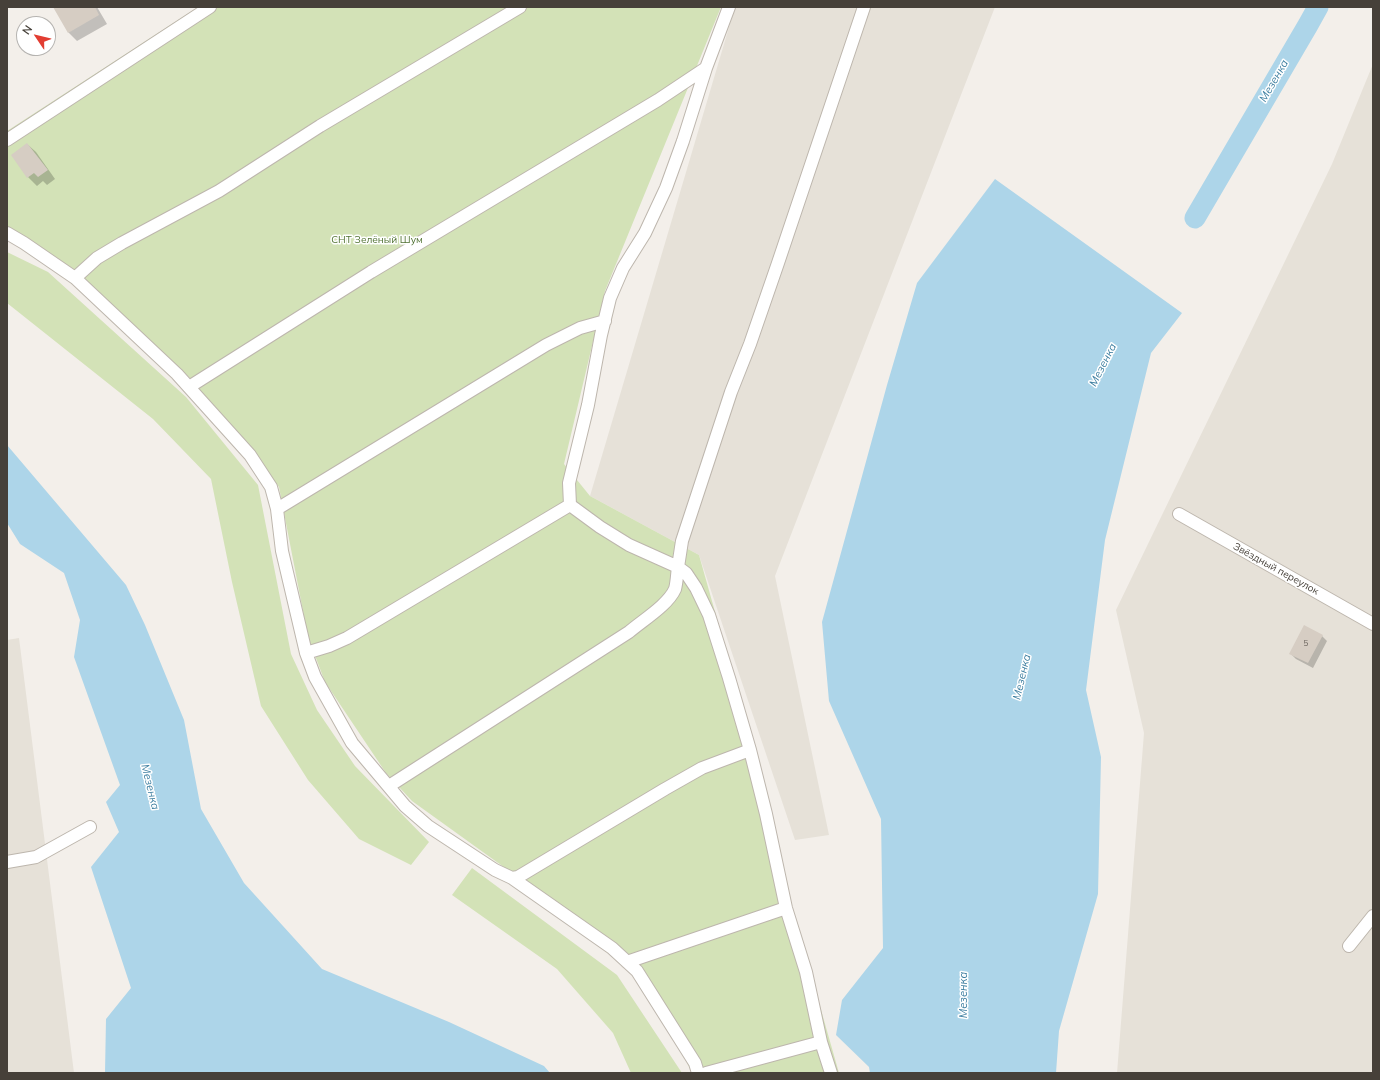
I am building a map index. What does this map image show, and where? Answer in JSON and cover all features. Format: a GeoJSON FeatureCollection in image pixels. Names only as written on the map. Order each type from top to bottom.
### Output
{"type":"FeatureCollection","features":[{"type":"Feature","properties":{"kind":"street"},"geometry":{"type":"LineString","coordinates":[[7,140],[210,7]]}},
{"type":"Feature","properties":{"kind":"street"},"geometry":{"type":"LineString","coordinates":[[75,278],[98,258],[122,242],[219,191],[320,126],[520,7]]}},
{"type":"Feature","properties":{"kind":"street"},"geometry":{"type":"LineString","coordinates":[[729,7],[706,68],[683,141],[666,188],[645,233],[624,268],[610,298],[588,405],[569,483],[570,505],[600,528],[629,545],[678,567],[686,573],[696,588],[709,614],[750,750],[766,814],[786,908],[806,972],[821,1042],[831,1073]]}},
{"type":"Feature","properties":{"kind":"street"},"geometry":{"type":"LineString","coordinates":[[389,786],[629,632],[660,607],[675,588],[682,541],[731,392],[750,344],[778,264],[864,7]]}},
{"type":"Feature","properties":{"kind":"street"},"geometry":{"type":"LineString","coordinates":[[189,387],[371,272],[658,100],[706,68]]}},
{"type":"Feature","properties":{"kind":"street"},"geometry":{"type":"LineString","coordinates":[[7,233],[75,278],[177,374],[250,455],[271,487],[277,509],[282,551],[306,653],[314,677],[352,743],[405,806],[428,826],[494,870],[512,878],[612,948],[637,971],[695,1064],[698,1073]]}},
{"type":"Feature","properties":{"kind":"street"},"geometry":{"type":"LineString","coordinates":[[277,509],[546,345],[580,328],[605,321]]}},
{"type":"Feature","properties":{"kind":"street"},"geometry":{"type":"LineString","coordinates":[[306,653],[329,646],[347,638],[570,505]]}},
{"type":"Feature","properties":{"kind":"street","name":"Звёздный переулок"},"geometry":{"type":"LineString","coordinates":[[1179,514],[1373,624]]}},
{"type":"Feature","properties":{"kind":"street"},"geometry":{"type":"LineString","coordinates":[[512,878],[518,877],[702,768],[750,750]]}},
{"type":"Feature","properties":{"kind":"street"},"geometry":{"type":"LineString","coordinates":[[7,862],[36,857],[90,827]]}},
{"type":"Feature","properties":{"kind":"street"},"geometry":{"type":"LineString","coordinates":[[627,962],[786,908]]}},
{"type":"Feature","properties":{"kind":"street"},"geometry":{"type":"LineString","coordinates":[[1349,946],[1373,916]]}},
{"type":"Feature","properties":{"kind":"street"},"geometry":{"type":"LineString","coordinates":[[706,1073],[821,1042]]}},
{"type":"Feature","properties":{"kind":"shaded area"},"geometry":{"type":"Polygon","coordinates":[[[735,7],[995,7],[775,576],[829,835],[795,840],[699,555],[590,496],[735,7]]]}},
{"type":"Feature","properties":{"kind":"shaded area"},"geometry":{"type":"Polygon","coordinates":[[[1373,64],[1373,1073],[1117,1073],[1144,733],[1116,610],[1332,164],[1373,64]]]}},
{"type":"Feature","properties":{"kind":"shaded area"},"geometry":{"type":"Polygon","coordinates":[[[19,638],[74,1073],[7,1073],[7,640],[19,638]]]}},
{"type":"Feature","properties":{"kind":"green space","name":"СНТ Зелёный Шум"},"geometry":{"type":"Polygon","coordinates":[[[198,7],[721,7],[605,291],[564,464],[590,496],[699,555],[761,775],[792,908],[839,1073],[692,1073],[640,965],[412,801],[386,773],[325,682],[308,637],[279,487],[190,378],[71,268],[7,232],[7,131],[198,7]]]}},
{"type":"Feature","properties":{"kind":"green space"},"geometry":{"type":"Polygon","coordinates":[[[7,252],[48,272],[186,397],[258,485],[291,654],[317,710],[355,766],[429,842],[411,865],[359,839],[308,780],[261,706],[232,582],[211,479],[153,419],[7,303],[7,252]]]}},
{"type":"Feature","properties":{"kind":"green space"},"geometry":{"type":"Polygon","coordinates":[[[472,868],[617,975],[682,1073],[631,1073],[613,1033],[557,969],[452,895],[472,868]]]}},
{"type":"Feature","properties":{"kind":"water"},"geometry":{"type":"Polygon","coordinates":[[[995,179],[1182,313],[1151,353],[1105,540],[1086,690],[1101,757],[1098,894],[1059,1031],[1056,1073],[870,1073],[869,1067],[836,1035],[842,1000],[883,948],[881,819],[829,701],[822,622],[887,385],[917,283],[995,179]]]}},
{"type":"Feature","properties":{"kind":"water"},"geometry":{"type":"Polygon","coordinates":[[[7,445],[126,585],[145,625],[184,720],[201,809],[244,883],[322,969],[449,1022],[544,1066],[550,1073],[105,1073],[106,1019],[131,988],[91,867],[119,832],[106,802],[120,785],[74,657],[80,620],[64,573],[20,544],[7,523],[7,445]]]}},
{"type":"Feature","properties":{"kind":"building"},"geometry":{"type":"Polygon","coordinates":[[[53,7],[95,7],[99,15],[68,33],[53,7]]]}},
{"type":"Feature","properties":{"kind":"building"},"geometry":{"type":"Polygon","coordinates":[[[27,143],[48,170],[38,177],[34,173],[27,178],[11,155],[27,143]]]}},
{"type":"Feature","properties":{"kind":"building"},"geometry":{"type":"Polygon","coordinates":[[[1304,625],[1323,635],[1308,663],[1289,654],[1304,625]]]}},
{"type":"Feature","properties":{"kind":"waterway","name":"Мезенка"},"geometry":{"type":"LineString","coordinates":[[1195,218],[1318,7]]}}]}
